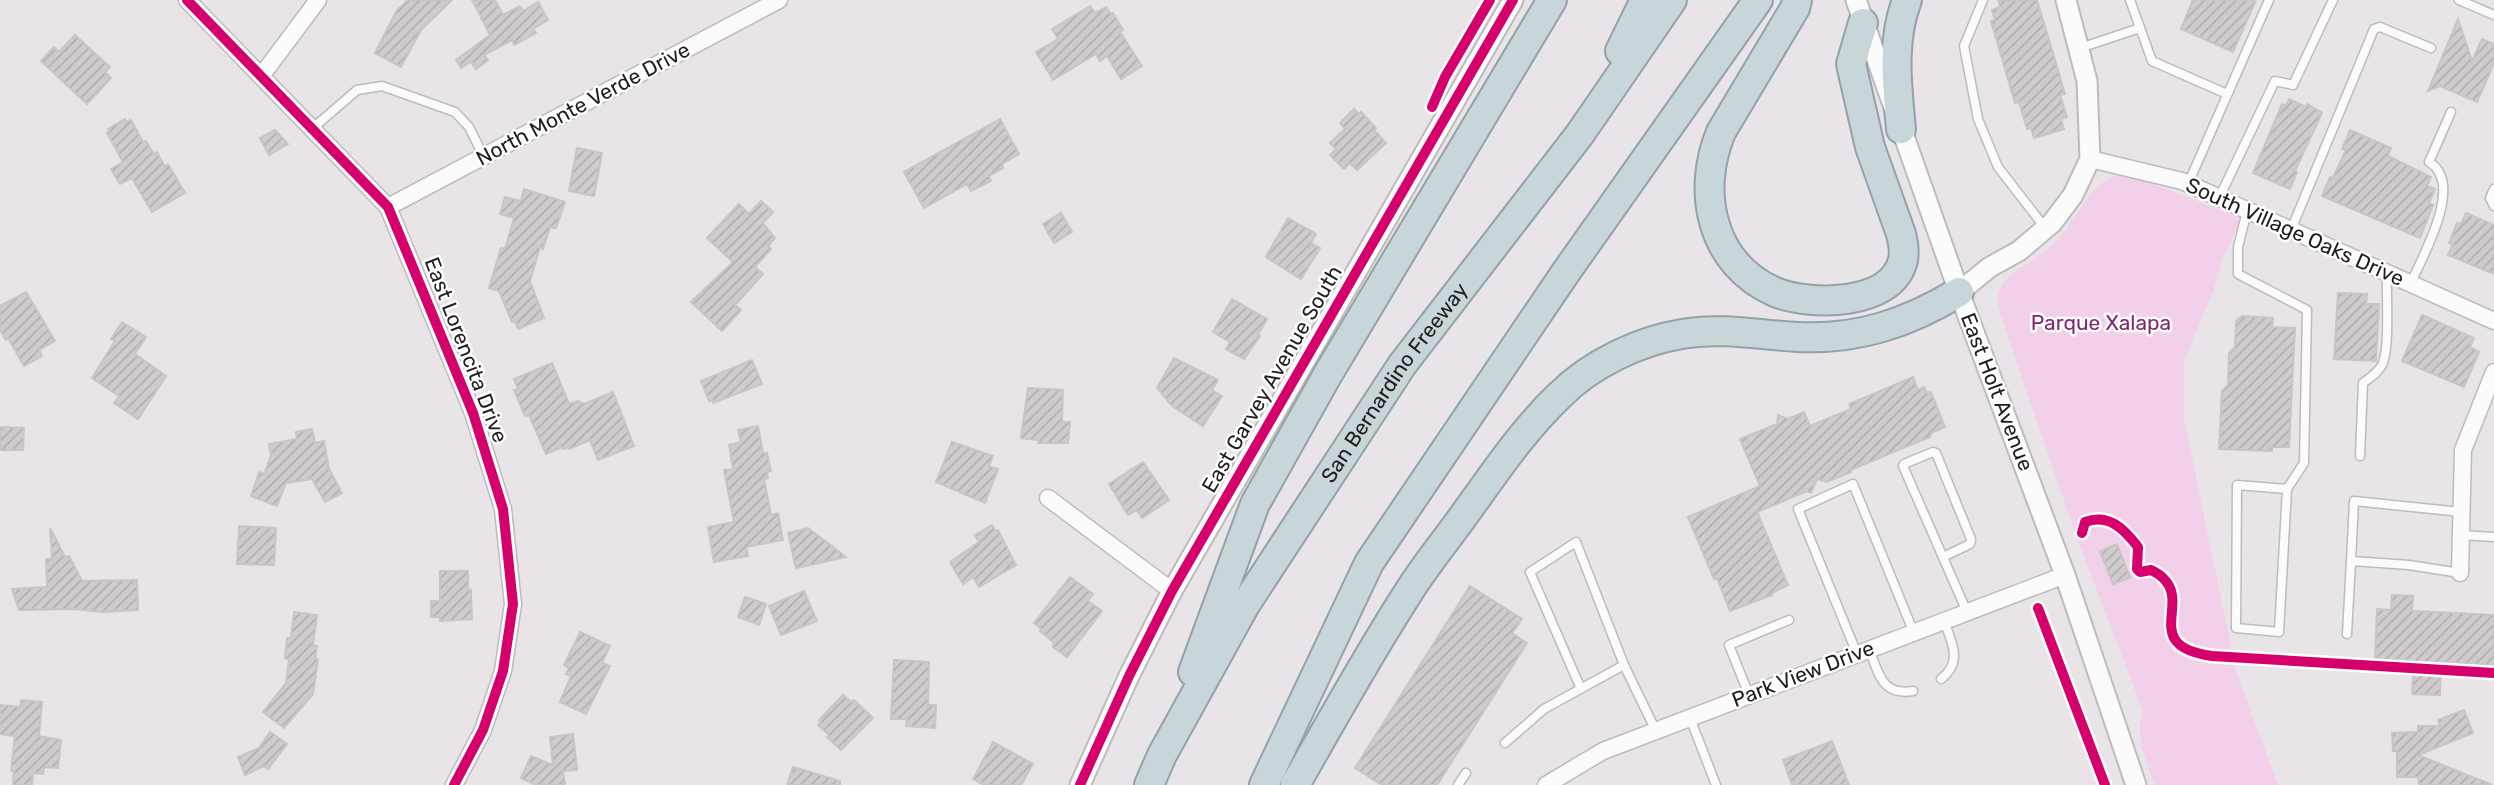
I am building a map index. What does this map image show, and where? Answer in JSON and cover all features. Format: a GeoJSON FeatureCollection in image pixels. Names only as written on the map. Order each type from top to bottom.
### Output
{"type":"FeatureCollection","features":[{"type":"Feature","properties":{"kind":"highway"},"geometry":{"type":"LineString","coordinates":[[1162,755],[1255,504],[1328,374],[1552,0]]}},
{"type":"Feature","properties":{"kind":"highway"},"geometry":{"type":"LineString","coordinates":[[1580,134],[1645,0]]}},
{"type":"Feature","properties":{"kind":"highway","name":"San Bernardino Freeway"},"geometry":{"type":"LineString","coordinates":[[1149,785],[1162,755],[1245,605],[1402,365],[1580,134],[1672,0]]}},
{"type":"Feature","properties":{"kind":"highway"},"geometry":{"type":"LineString","coordinates":[[1264,785],[1369,564],[1566,272],[1758,0]]}},
{"type":"Feature","properties":{"kind":"highway"},"geometry":{"type":"LineString","coordinates":[[1901,129],[1895,66],[1897,41],[1907,0]]}},
{"type":"Feature","properties":{"kind":"highway"},"geometry":{"type":"LineString","coordinates":[[1793,10],[1721,132],[1712,154],[1709,198],[1719,237],[1730,257],[1743,271],[1773,291],[1805,301],[1822,302],[1853,298],[1879,288],[1890,281],[1903,261],[1901,234],[1870,147],[1852,64],[1859,11]]}},
{"type":"Feature","properties":{"kind":"highway"},"geometry":{"type":"LineString","coordinates":[[1296,785],[1409,591],[1510,451],[1560,394],[1588,372],[1657,339],[1683,334],[1709,331],[1835,337],[1864,332],[1926,312],[1959,292]]}},
{"type":"Feature","properties":{"kind":"street","name":"East Lorencita Drive"},"geometry":{"type":"LineString","coordinates":[[187,0],[388,207],[473,413],[503,509],[513,604],[503,671],[483,730],[454,785]]}},
{"type":"Feature","properties":{"kind":"street"},"geometry":{"type":"LineString","coordinates":[[262,75],[318,0]]}},
{"type":"Feature","properties":{"kind":"street","name":"North Monte Verde Drive"},"geometry":{"type":"LineString","coordinates":[[388,207],[779,0]]}},
{"type":"Feature","properties":{"kind":"street","name":"East Garvey Avenue South"},"geometry":{"type":"LineString","coordinates":[[1080,785],[1172,590],[1513,0]]}},
{"type":"Feature","properties":{"kind":"street"},"geometry":{"type":"LineString","coordinates":[[1959,292],[2046,229],[2073,195],[2090,159],[2087,81],[2066,0]]}},
{"type":"Feature","properties":{"kind":"street","name":"East Holt Avenue"},"geometry":{"type":"LineString","coordinates":[[1859,11],[1959,292],[2066,575],[2136,785]]}},
{"type":"Feature","properties":{"kind":"street","name":"South Village Oaks Drive"},"geometry":{"type":"LineString","coordinates":[[2090,159],[2188,184],[2494,321]]}},
{"type":"Feature","properties":{"kind":"street"},"geometry":{"type":"LineString","coordinates":[[2460,573],[2463,450],[2494,372]]}},
{"type":"Feature","properties":{"kind":"street"},"geometry":{"type":"LineString","coordinates":[[1048,498],[1172,590]]}},
{"type":"Feature","properties":{"kind":"street","name":"Park View Drive"},"geometry":{"type":"LineString","coordinates":[[1546,785],[1603,751],[2066,575]]}},
{"type":"Feature","properties":{"kind":"lane"},"geometry":{"type":"LineString","coordinates":[[1983,0],[1964,46],[1978,118],[1998,167],[2046,229]]}},
{"type":"Feature","properties":{"kind":"lane"},"geometry":{"type":"LineString","coordinates":[[2130,0],[2152,61],[2227,94]]}},
{"type":"Feature","properties":{"kind":"lane"},"geometry":{"type":"LineString","coordinates":[[2188,184],[2269,0]]}},
{"type":"Feature","properties":{"kind":"lane"},"geometry":{"type":"LineString","coordinates":[[2219,198],[2275,81],[2293,85],[2333,0]]}},
{"type":"Feature","properties":{"kind":"lane"},"geometry":{"type":"LineString","coordinates":[[2459,0],[2494,15]]}},
{"type":"Feature","properties":{"kind":"lane"},"geometry":{"type":"LineString","coordinates":[[2291,230],[2374,29],[2379,27],[2431,48]]}},
{"type":"Feature","properties":{"kind":"lane"},"geometry":{"type":"LineString","coordinates":[[2079,49],[2140,28]]}},
{"type":"Feature","properties":{"kind":"lane"},"geometry":{"type":"LineString","coordinates":[[313,128],[357,90],[382,86],[455,113],[470,127],[484,157]]}},
{"type":"Feature","properties":{"kind":"lane"},"geometry":{"type":"LineString","coordinates":[[2411,284],[2441,211],[2444,184],[2437,167],[2429,162],[2451,112]]}},
{"type":"Feature","properties":{"kind":"lane"},"geometry":{"type":"LineString","coordinates":[[2494,189],[2490,198],[2494,206]]}},
{"type":"Feature","properties":{"kind":"lane"},"geometry":{"type":"LineString","coordinates":[[2247,211],[2238,247],[2238,274],[2307,310],[2304,463],[2287,489],[2279,632],[2236,628],[2237,485],[2287,489]]}},
{"type":"Feature","properties":{"kind":"lane"},"geometry":{"type":"LineString","coordinates":[[2360,456],[2363,383],[2383,364],[2387,273]]}},
{"type":"Feature","properties":{"kind":"lane"},"geometry":{"type":"LineString","coordinates":[[1943,557],[1969,544],[1971,538],[1936,453],[1933,452],[1903,466],[1967,612]]}},
{"type":"Feature","properties":{"kind":"lane"},"geometry":{"type":"LineString","coordinates":[[1913,691],[1891,690],[1883,684],[1863,652],[1798,509],[1853,484],[1914,633]]}},
{"type":"Feature","properties":{"kind":"lane"},"geometry":{"type":"LineString","coordinates":[[2347,634],[2354,501],[2461,512]]}},
{"type":"Feature","properties":{"kind":"lane"},"geometry":{"type":"LineString","coordinates":[[2460,535],[2494,537]]}},
{"type":"Feature","properties":{"kind":"lane"},"geometry":{"type":"LineString","coordinates":[[1581,689],[1530,572],[1577,542],[1624,666],[1656,730]]}},
{"type":"Feature","properties":{"kind":"lane"},"geometry":{"type":"LineString","coordinates":[[2351,561],[2409,565],[2460,573]]}},
{"type":"Feature","properties":{"kind":"lane"},"geometry":{"type":"LineString","coordinates":[[1749,695],[1729,645],[1789,620]]}},
{"type":"Feature","properties":{"kind":"lane"},"geometry":{"type":"LineString","coordinates":[[1941,679],[1955,663],[1955,652],[1944,621]]}},
{"type":"Feature","properties":{"kind":"lane"},"geometry":{"type":"LineString","coordinates":[[1505,743],[1544,709],[1624,666]]}},
{"type":"Feature","properties":{"kind":"lane"},"geometry":{"type":"LineString","coordinates":[[1690,718],[1716,785]]}},
{"type":"Feature","properties":{"kind":"lane"},"geometry":{"type":"LineString","coordinates":[[1458,785],[1466,773]]}},
{"type":"Feature","properties":{"kind":"green space","name":"Parque Xalapa"},"geometry":{"type":"Polygon","coordinates":[[[2121,174],[2237,216],[2240,223],[2222,259],[2214,289],[2184,361],[2184,418],[2236,671],[2278,785],[2155,785],[2140,738],[2143,711],[2074,530],[1998,307],[1998,294],[2004,282],[2055,242],[2091,193],[2109,178],[2121,174]]]}},
{"type":"Feature","properties":{"kind":"building"},"geometry":{"type":"Polygon","coordinates":[[[408,0],[452,0],[421,30],[401,67],[375,53],[397,10],[408,0]]]}},
{"type":"Feature","properties":{"kind":"building"},"geometry":{"type":"Polygon","coordinates":[[[472,0],[495,0],[503,15],[520,6],[523,11],[538,2],[548,20],[533,29],[536,33],[514,45],[512,40],[484,55],[488,60],[476,69],[471,62],[461,68],[456,60],[490,35],[472,0]]]}},
{"type":"Feature","properties":{"kind":"building"},"geometry":{"type":"Polygon","coordinates":[[[1998,0],[2037,0],[2065,94],[2060,95],[2067,117],[2061,119],[2064,129],[2034,138],[2031,128],[2027,129],[2019,102],[2015,103],[1991,21],[1995,20],[1992,10],[2000,7],[1998,0]]]}},
{"type":"Feature","properties":{"kind":"building"},"geometry":{"type":"Polygon","coordinates":[[[2193,0],[2256,0],[2233,52],[2181,29],[2193,0]]]}},
{"type":"Feature","properties":{"kind":"building"},"geometry":{"type":"Polygon","coordinates":[[[1090,6],[1095,13],[1106,7],[1113,13],[1123,30],[1120,32],[1142,66],[1121,79],[1107,56],[1100,61],[1096,54],[1053,80],[1036,52],[1058,39],[1052,29],[1090,6]]]}},
{"type":"Feature","properties":{"kind":"building"},"geometry":{"type":"Polygon","coordinates":[[[2458,19],[2472,61],[2482,39],[2494,44],[2494,63],[2477,102],[2440,86],[2428,91],[2458,19]]]}},
{"type":"Feature","properties":{"kind":"building"},"geometry":{"type":"Polygon","coordinates":[[[75,35],[110,67],[105,72],[111,78],[87,104],[41,61],[54,47],[59,52],[75,35]]]}},
{"type":"Feature","properties":{"kind":"building"},"geometry":{"type":"Polygon","coordinates":[[[2289,99],[2306,107],[2307,104],[2322,113],[2295,171],[2297,172],[2290,189],[2253,173],[2282,104],[2286,106],[2289,99]]]}},
{"type":"Feature","properties":{"kind":"building"},"geometry":{"type":"Polygon","coordinates":[[[1354,109],[1359,114],[1361,112],[1386,143],[1357,170],[1350,163],[1344,169],[1330,155],[1336,149],[1330,143],[1345,129],[1340,123],[1354,109]]]}},
{"type":"Feature","properties":{"kind":"building"},"geometry":{"type":"Polygon","coordinates":[[[125,119],[126,122],[131,120],[143,142],[146,141],[154,154],[157,152],[165,167],[168,164],[185,193],[152,212],[132,178],[120,184],[111,169],[123,162],[107,133],[110,131],[108,129],[125,119]]]}},
{"type":"Feature","properties":{"kind":"building"},"geometry":{"type":"Polygon","coordinates":[[[1000,119],[1019,154],[989,176],[991,181],[971,191],[967,184],[924,208],[904,172],[1000,119]]]}},
{"type":"Feature","properties":{"kind":"building"},"geometry":{"type":"Polygon","coordinates":[[[275,130],[288,144],[269,155],[260,138],[275,130]]]}},
{"type":"Feature","properties":{"kind":"building"},"geometry":{"type":"Polygon","coordinates":[[[2350,130],[2391,148],[2388,156],[2431,177],[2427,186],[2435,189],[2429,203],[2433,205],[2420,238],[2322,196],[2346,150],[2342,149],[2350,130]]]}},
{"type":"Feature","properties":{"kind":"building"},"geometry":{"type":"Polygon","coordinates":[[[577,148],[602,153],[594,196],[569,191],[577,148]]]}},
{"type":"Feature","properties":{"kind":"building"},"geometry":{"type":"Polygon","coordinates":[[[524,189],[565,202],[556,228],[550,227],[543,249],[540,247],[530,281],[544,318],[518,329],[515,321],[512,322],[499,291],[489,288],[501,248],[505,249],[514,218],[500,214],[505,197],[521,201],[524,189]]]}},
{"type":"Feature","properties":{"kind":"building"},"geometry":{"type":"Polygon","coordinates":[[[761,201],[773,212],[763,223],[775,238],[768,246],[771,249],[755,267],[763,274],[735,305],[741,310],[722,331],[691,302],[733,262],[707,238],[739,204],[749,214],[761,201]]]}},
{"type":"Feature","properties":{"kind":"building"},"geometry":{"type":"Polygon","coordinates":[[[1061,213],[1072,232],[1054,243],[1043,224],[1061,213]]]}},
{"type":"Feature","properties":{"kind":"building"},"geometry":{"type":"Polygon","coordinates":[[[2466,213],[2494,225],[2494,274],[2448,255],[2453,244],[2449,243],[2457,223],[2461,224],[2466,213]]]}},
{"type":"Feature","properties":{"kind":"building"},"geometry":{"type":"Polygon","coordinates":[[[1288,218],[1316,234],[1311,243],[1320,248],[1301,279],[1266,257],[1288,218]]]}},
{"type":"Feature","properties":{"kind":"building"},"geometry":{"type":"Polygon","coordinates":[[[26,292],[55,341],[39,350],[42,356],[24,366],[8,338],[6,340],[0,330],[0,306],[26,292]]]}},
{"type":"Feature","properties":{"kind":"building"},"geometry":{"type":"Polygon","coordinates":[[[2338,293],[2367,294],[2366,304],[2379,304],[2376,361],[2334,359],[2338,293]]]}},
{"type":"Feature","properties":{"kind":"building"},"geometry":{"type":"Polygon","coordinates":[[[1232,299],[1267,319],[1258,334],[1260,336],[1244,359],[1226,349],[1230,342],[1213,332],[1232,299]]]}},
{"type":"Feature","properties":{"kind":"building"},"geometry":{"type":"Polygon","coordinates":[[[2422,315],[2474,338],[2470,347],[2479,352],[2464,387],[2402,361],[2422,315]]]}},
{"type":"Feature","properties":{"kind":"building"},"geometry":{"type":"Polygon","coordinates":[[[2242,316],[2273,318],[2272,327],[2295,328],[2289,447],[2272,447],[2272,451],[2219,449],[2222,391],[2228,385],[2229,353],[2235,347],[2236,321],[2242,316]]]}},
{"type":"Feature","properties":{"kind":"building"},"geometry":{"type":"Polygon","coordinates":[[[122,322],[146,337],[135,354],[166,376],[138,419],[114,403],[119,396],[92,378],[115,341],[111,339],[122,322]]]}},
{"type":"Feature","properties":{"kind":"building"},"geometry":{"type":"Polygon","coordinates":[[[1174,358],[1218,380],[1212,390],[1222,396],[1203,426],[1172,406],[1157,388],[1174,358]]]}},
{"type":"Feature","properties":{"kind":"building"},"geometry":{"type":"Polygon","coordinates":[[[752,360],[762,384],[713,403],[712,400],[709,401],[701,381],[752,360]]]}},
{"type":"Feature","properties":{"kind":"building"},"geometry":{"type":"Polygon","coordinates":[[[552,363],[569,404],[578,401],[584,404],[613,392],[634,446],[598,460],[590,440],[569,449],[562,447],[546,454],[529,415],[525,416],[514,390],[518,389],[514,379],[552,363]]]}},
{"type":"Feature","properties":{"kind":"building"},"geometry":{"type":"Polygon","coordinates":[[[1913,377],[1918,390],[1924,387],[1927,393],[1931,392],[1945,427],[1931,433],[1930,437],[1827,482],[1817,479],[1811,493],[1807,491],[1757,512],[1788,585],[1772,595],[1730,611],[1688,517],[1760,486],[1740,439],[1777,424],[1778,415],[1788,419],[1804,412],[1810,426],[1851,409],[1849,404],[1913,377]]]}},
{"type":"Feature","properties":{"kind":"building"},"geometry":{"type":"Polygon","coordinates":[[[1028,388],[1063,390],[1062,422],[1070,422],[1068,443],[1038,443],[1039,440],[1021,438],[1028,388]]]}},
{"type":"Feature","properties":{"kind":"building"},"geometry":{"type":"Polygon","coordinates":[[[758,426],[763,453],[767,453],[771,471],[767,472],[768,478],[764,479],[771,515],[778,513],[783,540],[746,547],[748,556],[714,562],[708,527],[734,522],[724,470],[733,469],[729,445],[741,442],[738,430],[758,426]]]}},
{"type":"Feature","properties":{"kind":"building"},"geometry":{"type":"Polygon","coordinates":[[[0,427],[24,428],[23,450],[0,450],[0,427]]]}},
{"type":"Feature","properties":{"kind":"building"},"geometry":{"type":"Polygon","coordinates":[[[312,429],[315,443],[324,441],[329,469],[342,493],[325,502],[312,479],[286,483],[277,506],[251,496],[259,472],[264,474],[271,456],[269,444],[297,439],[296,432],[312,429]]]}},
{"type":"Feature","properties":{"kind":"building"},"geometry":{"type":"Polygon","coordinates":[[[952,442],[993,456],[989,466],[998,469],[985,503],[936,482],[952,442]]]}},
{"type":"Feature","properties":{"kind":"building"},"geometry":{"type":"Polygon","coordinates":[[[1143,462],[1169,500],[1142,518],[1137,510],[1128,515],[1109,484],[1143,462]]]}},
{"type":"Feature","properties":{"kind":"building"},"geometry":{"type":"Polygon","coordinates":[[[992,525],[998,530],[1016,565],[979,587],[973,577],[963,584],[950,562],[979,542],[975,535],[992,525]]]}},
{"type":"Feature","properties":{"kind":"building"},"geometry":{"type":"Polygon","coordinates":[[[239,526],[276,528],[274,565],[237,564],[239,526]]]}},
{"type":"Feature","properties":{"kind":"building"},"geometry":{"type":"Polygon","coordinates":[[[50,528],[65,557],[69,556],[82,581],[137,580],[138,610],[19,610],[12,589],[47,587],[46,559],[52,559],[50,528]]]}},
{"type":"Feature","properties":{"kind":"building"},"geometry":{"type":"Polygon","coordinates":[[[808,528],[846,557],[796,568],[788,533],[808,528]]]}},
{"type":"Feature","properties":{"kind":"building"},"geometry":{"type":"Polygon","coordinates":[[[2117,544],[2130,578],[2113,584],[2100,551],[2117,544]]]}},
{"type":"Feature","properties":{"kind":"building"},"geometry":{"type":"Polygon","coordinates":[[[440,571],[468,571],[472,619],[440,621],[440,617],[431,617],[431,601],[440,601],[440,571]]]}},
{"type":"Feature","properties":{"kind":"building"},"geometry":{"type":"Polygon","coordinates":[[[1070,577],[1093,594],[1088,601],[1102,611],[1067,657],[1053,647],[1053,642],[1034,623],[1070,577]]]}},
{"type":"Feature","properties":{"kind":"building"},"geometry":{"type":"Polygon","coordinates":[[[1470,586],[1522,619],[1512,633],[1527,643],[1437,785],[1382,785],[1355,768],[1470,586]]]}},
{"type":"Feature","properties":{"kind":"building"},"geometry":{"type":"Polygon","coordinates":[[[804,591],[817,621],[781,635],[769,606],[804,591]]]}},
{"type":"Feature","properties":{"kind":"building"},"geometry":{"type":"Polygon","coordinates":[[[2392,595],[2413,596],[2412,611],[2494,615],[2494,665],[2441,662],[2440,695],[2412,694],[2414,661],[2375,659],[2377,609],[2391,610],[2392,595]]]}},
{"type":"Feature","properties":{"kind":"building"},"geometry":{"type":"Polygon","coordinates":[[[745,597],[766,604],[759,625],[738,617],[745,597]]]}},
{"type":"Feature","properties":{"kind":"building"},"geometry":{"type":"Polygon","coordinates":[[[294,612],[317,615],[313,645],[317,646],[315,659],[318,659],[313,694],[284,728],[263,712],[286,683],[289,659],[285,658],[287,638],[291,638],[294,612]]]}},
{"type":"Feature","properties":{"kind":"building"},"geometry":{"type":"Polygon","coordinates":[[[580,632],[610,646],[602,663],[610,666],[586,714],[560,702],[571,676],[566,674],[569,668],[564,665],[580,632]]]}},
{"type":"Feature","properties":{"kind":"building"},"geometry":{"type":"Polygon","coordinates":[[[894,660],[929,662],[928,705],[936,705],[935,728],[906,726],[907,719],[891,719],[894,660]]]}},
{"type":"Feature","properties":{"kind":"building"},"geometry":{"type":"Polygon","coordinates":[[[843,695],[851,702],[854,700],[873,718],[841,750],[818,725],[821,722],[819,720],[843,695]]]}},
{"type":"Feature","properties":{"kind":"building"},"geometry":{"type":"Polygon","coordinates":[[[21,700],[42,702],[39,736],[61,740],[58,768],[44,767],[43,774],[33,773],[32,785],[13,785],[14,771],[11,771],[15,736],[0,734],[0,705],[20,707],[21,700]]]}},
{"type":"Feature","properties":{"kind":"building"},"geometry":{"type":"Polygon","coordinates":[[[2464,710],[2473,733],[2418,755],[2492,785],[2419,785],[2418,777],[2397,777],[2397,751],[2393,751],[2392,733],[2418,732],[2418,726],[2440,726],[2438,720],[2464,710]]]}},
{"type":"Feature","properties":{"kind":"building"},"geometry":{"type":"Polygon","coordinates":[[[270,732],[287,744],[268,769],[264,766],[245,775],[238,757],[259,748],[270,732]]]}},
{"type":"Feature","properties":{"kind":"building"},"geometry":{"type":"Polygon","coordinates":[[[573,734],[577,770],[563,771],[565,785],[536,785],[521,778],[531,756],[553,765],[550,737],[573,734]]]}},
{"type":"Feature","properties":{"kind":"building"},"geometry":{"type":"Polygon","coordinates":[[[1832,741],[1849,785],[1792,785],[1783,760],[1832,741]]]}},
{"type":"Feature","properties":{"kind":"building"},"geometry":{"type":"Polygon","coordinates":[[[993,742],[1033,764],[1021,785],[984,785],[973,779],[993,742]]]}},
{"type":"Feature","properties":{"kind":"building"},"geometry":{"type":"Polygon","coordinates":[[[793,767],[840,781],[840,785],[787,785],[793,767]]]}},
{"type":"Feature","properties":{"kind":"cycle path"},"geometry":{"type":"LineString","coordinates":[[187,0],[388,207],[473,413],[503,509],[513,604],[503,671],[483,730],[454,785]]}},
{"type":"Feature","properties":{"kind":"cycle path"},"geometry":{"type":"LineString","coordinates":[[1432,107],[1445,77],[1490,0]]}},
{"type":"Feature","properties":{"kind":"cycle path"},"geometry":{"type":"LineString","coordinates":[[1080,785],[1129,676],[1172,591],[1513,0]]}},
{"type":"Feature","properties":{"kind":"cycle path"},"geometry":{"type":"LineString","coordinates":[[2082,533],[2085,522],[2101,520],[2115,524],[2127,534],[2138,547],[2137,569],[2140,572],[2151,570],[2158,574],[2171,589],[2172,634],[2178,643],[2191,651],[2212,656],[2494,673]]}},
{"type":"Feature","properties":{"kind":"cycle path"},"geometry":{"type":"LineString","coordinates":[[2038,608],[2105,785]]}}]}
